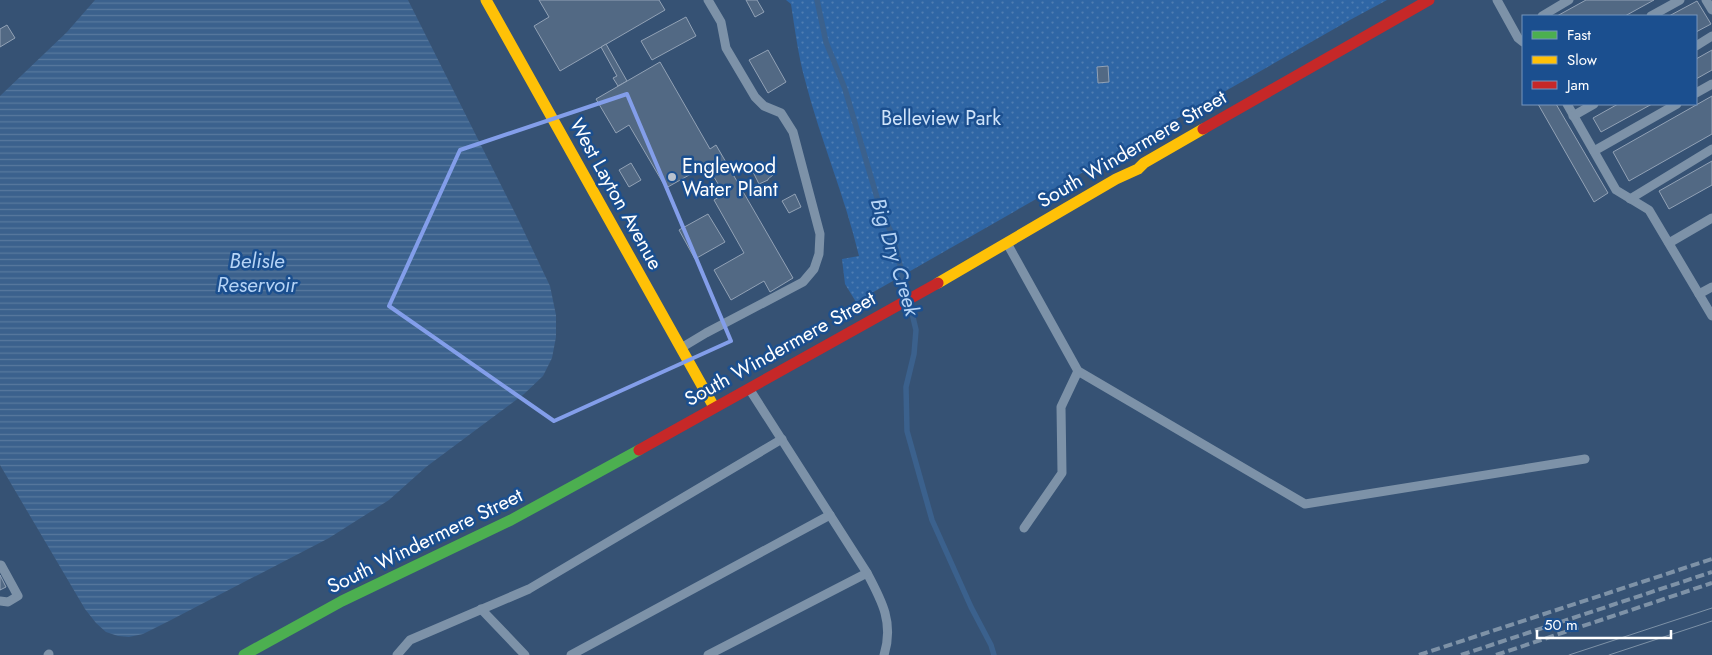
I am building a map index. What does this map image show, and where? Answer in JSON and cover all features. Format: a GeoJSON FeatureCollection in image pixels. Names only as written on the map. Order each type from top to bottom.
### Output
{"type":"FeatureCollection","features":[{"type":"Feature","properties":{"kind":"street","name":"West Layton Avenue"},"geometry":{"type":"LineString","coordinates":[[487,0],[714,407]]}},
{"type":"Feature","properties":{"kind":"street","name":"South Windermere Street"},"geometry":{"type":"LineString","coordinates":[[244,655],[299,623],[341,602],[506,524],[971,264],[1429,0]]}},
{"type":"Feature","properties":{"kind":"lane"},"geometry":{"type":"LineString","coordinates":[[681,348],[803,282],[814,269],[819,254],[820,234],[793,132],[781,113],[764,106],[755,97],[726,48],[721,22],[708,0]]}},
{"type":"Feature","properties":{"kind":"lane"},"geometry":{"type":"LineString","coordinates":[[1497,0],[1518,38],[1522,41]]}},
{"type":"Feature","properties":{"kind":"lane"},"geometry":{"type":"LineString","coordinates":[[1544,15],[1569,0]]}},
{"type":"Feature","properties":{"kind":"lane"},"geometry":{"type":"LineString","coordinates":[[1653,15],[1680,0]]}},
{"type":"Feature","properties":{"kind":"lane"},"geometry":{"type":"LineString","coordinates":[[1706,0],[1712,10]]}},
{"type":"Feature","properties":{"kind":"lane"},"geometry":{"type":"LineString","coordinates":[[1515,32],[1522,28]]}},
{"type":"Feature","properties":{"kind":"lane"},"geometry":{"type":"LineString","coordinates":[[1697,45],[1712,36]]}},
{"type":"Feature","properties":{"kind":"lane"},"geometry":{"type":"LineString","coordinates":[[1697,92],[1712,84]]}},
{"type":"Feature","properties":{"kind":"lane"},"geometry":{"type":"LineString","coordinates":[[1568,105],[1616,190],[1649,210],[1712,316]]}},
{"type":"Feature","properties":{"kind":"lane"},"geometry":{"type":"LineString","coordinates":[[1574,116],[1592,105]]}},
{"type":"Feature","properties":{"kind":"lane"},"geometry":{"type":"LineString","coordinates":[[1594,151],[1675,105]]}},
{"type":"Feature","properties":{"kind":"lane"},"geometry":{"type":"LineString","coordinates":[[1630,199],[1712,149]]}},
{"type":"Feature","properties":{"kind":"lane"},"geometry":{"type":"LineString","coordinates":[[1669,243],[1712,218]]}},
{"type":"Feature","properties":{"kind":"lane"},"geometry":{"type":"LineString","coordinates":[[1006,243],[1078,371],[1305,504],[1585,459]]}},
{"type":"Feature","properties":{"kind":"lane"},"geometry":{"type":"LineString","coordinates":[[1699,294],[1712,287]]}},
{"type":"Feature","properties":{"kind":"lane"},"geometry":{"type":"LineString","coordinates":[[1024,528],[1062,473],[1061,407],[1078,371]]}},
{"type":"Feature","properties":{"kind":"lane"},"geometry":{"type":"LineString","coordinates":[[748,388],[867,573],[883,604],[888,630],[884,655]]}},
{"type":"Feature","properties":{"kind":"lane"},"geometry":{"type":"LineString","coordinates":[[397,655],[410,640],[529,589],[782,439]]}},
{"type":"Feature","properties":{"kind":"lane"},"geometry":{"type":"LineString","coordinates":[[571,655],[830,515]]}},
{"type":"Feature","properties":{"kind":"lane"},"geometry":{"type":"LineString","coordinates":[[0,601],[8,602],[18,596],[1,565]]}},
{"type":"Feature","properties":{"kind":"lane"},"geometry":{"type":"LineString","coordinates":[[708,655],[867,573]]}},
{"type":"Feature","properties":{"kind":"lane"},"geometry":{"type":"LineString","coordinates":[[480,609],[526,655]]}},
{"type":"Feature","properties":{"kind":"highlighted area"},"geometry":{"type":"Polygon","coordinates":[[[627,94],[731,341],[554,421],[389,306],[460,150],[627,94]]]}},
{"type":"Feature","properties":{"kind":"green space","name":"Belleview Park"},"geometry":{"type":"Polygon","coordinates":[[[786,0],[1387,0],[856,302],[845,284],[842,259],[859,256],[847,211],[811,102],[800,61],[791,4],[786,0]]]}},
{"type":"Feature","properties":{"kind":"water","name":"Belisle Reservoir"},"geometry":{"type":"Polygon","coordinates":[[[95,0],[408,0],[550,286],[556,315],[556,337],[552,358],[543,376],[524,394],[426,467],[389,500],[329,538],[143,634],[129,637],[106,632],[85,609],[0,465],[0,96],[67,32],[95,0]]]}},
{"type":"Feature","properties":{"kind":"building"},"geometry":{"type":"Polygon","coordinates":[[[539,0],[659,0],[665,10],[560,71],[534,26],[549,17],[539,0]]]}},
{"type":"Feature","properties":{"kind":"building"},"geometry":{"type":"Polygon","coordinates":[[[746,0],[757,0],[764,12],[755,17],[746,0]]]}},
{"type":"Feature","properties":{"kind":"building"},"geometry":{"type":"Polygon","coordinates":[[[1586,0],[1654,0],[1627,15],[1559,15],[1586,0]]]}},
{"type":"Feature","properties":{"kind":"building"},"geometry":{"type":"Polygon","coordinates":[[[1697,1],[1711,24],[1697,31],[1697,15],[1671,15],[1697,1]]]}},
{"type":"Feature","properties":{"kind":"building"},"geometry":{"type":"Polygon","coordinates":[[[686,17],[696,36],[652,60],[641,41],[686,17]]]}},
{"type":"Feature","properties":{"kind":"building"},"geometry":{"type":"Polygon","coordinates":[[[7,25],[15,38],[0,47],[0,29],[7,25]]]}},
{"type":"Feature","properties":{"kind":"building"},"geometry":{"type":"Polygon","coordinates":[[[606,44],[627,81],[618,86],[613,78],[617,76],[601,47],[606,44]]]}},
{"type":"Feature","properties":{"kind":"building"},"geometry":{"type":"Polygon","coordinates":[[[768,50],[786,82],[768,93],[749,60],[768,50]]]}},
{"type":"Feature","properties":{"kind":"building"},"geometry":{"type":"Polygon","coordinates":[[[1712,50],[1712,70],[1697,78],[1697,58],[1712,50]]]}},
{"type":"Feature","properties":{"kind":"building","name":"Englewood Water Plant"},"geometry":{"type":"Polygon","coordinates":[[[660,62],[710,149],[716,145],[793,278],[770,292],[764,281],[731,300],[714,270],[744,253],[714,200],[724,194],[707,165],[666,188],[629,125],[616,133],[596,99],[660,62]]]}},
{"type":"Feature","properties":{"kind":"building"},"geometry":{"type":"Polygon","coordinates":[[[1108,66],[1109,82],[1098,83],[1097,67],[1108,66]]]}},
{"type":"Feature","properties":{"kind":"building"},"geometry":{"type":"Polygon","coordinates":[[[1712,96],[1712,134],[1629,181],[1613,152],[1712,96]]]}},
{"type":"Feature","properties":{"kind":"building"},"geometry":{"type":"Polygon","coordinates":[[[1539,105],[1557,105],[1608,193],[1594,202],[1539,105]]]}},
{"type":"Feature","properties":{"kind":"building"},"geometry":{"type":"Polygon","coordinates":[[[1616,105],[1650,105],[1601,132],[1593,118],[1616,105]]]}},
{"type":"Feature","properties":{"kind":"building"},"geometry":{"type":"Polygon","coordinates":[[[1712,161],[1712,185],[1669,209],[1659,191],[1712,161]]]}},
{"type":"Feature","properties":{"kind":"building"},"geometry":{"type":"Polygon","coordinates":[[[631,163],[641,180],[629,187],[619,170],[631,163]]]}},
{"type":"Feature","properties":{"kind":"building"},"geometry":{"type":"Polygon","coordinates":[[[767,165],[773,175],[768,180],[759,184],[753,172],[767,165]]]}},
{"type":"Feature","properties":{"kind":"building"},"geometry":{"type":"Polygon","coordinates":[[[795,194],[801,207],[789,213],[782,201],[795,194]]]}},
{"type":"Feature","properties":{"kind":"building"},"geometry":{"type":"Polygon","coordinates":[[[708,214],[725,242],[695,259],[679,230],[708,214]]]}},
{"type":"Feature","properties":{"kind":"building"},"geometry":{"type":"Polygon","coordinates":[[[0,575],[6,587],[0,590],[0,575]]]}},
{"type":"Feature","properties":{"kind":"waterway","name":"Big Dry Creek"},"geometry":{"type":"LineString","coordinates":[[817,0],[826,42],[845,89],[881,211],[893,236],[907,294]]}},
{"type":"Feature","properties":{"kind":"waterway","name":"Big Dry Creek"},"geometry":{"type":"LineString","coordinates":[[910,305],[916,330],[914,354],[906,387],[907,431],[932,520],[994,655]]}},
{"type":"Feature","properties":{"kind":"tram line"},"geometry":{"type":"LineString","coordinates":[[1569,655],[1712,608]]}},
{"type":"Feature","properties":{"kind":"tram line"},"geometry":{"type":"LineString","coordinates":[[1609,655],[1712,621]]}},
{"type":"Feature","properties":{"kind":"railway"},"geometry":{"type":"LineString","coordinates":[[1419,655],[1712,559]]}},
{"type":"Feature","properties":{"kind":"railway"},"geometry":{"type":"LineString","coordinates":[[1461,655],[1712,572]]}},
{"type":"Feature","properties":{"kind":"railway"},"geometry":{"type":"LineString","coordinates":[[1496,655],[1712,583]]}},
{"type":"Feature","properties":{"kind":"traffic: fast"},"geometry":{"type":"LineString","coordinates":[[244,655],[342,601],[511,520],[639,450]]}},
{"type":"Feature","properties":{"kind":"traffic: slow"},"geometry":{"type":"LineString","coordinates":[[486,0],[714,407]]}},
{"type":"Feature","properties":{"kind":"traffic: slow"},"geometry":{"type":"LineString","coordinates":[[938,283],[1116,179],[1138,169],[1144,163],[1203,129]]}},
{"type":"Feature","properties":{"kind":"traffic: jam"},"geometry":{"type":"LineString","coordinates":[[1203,129],[1429,0]]}},
{"type":"Feature","properties":{"kind":"traffic: jam"},"geometry":{"type":"LineString","coordinates":[[639,450],[938,283]]}},
{"type":"Feature","properties":{"kind":"place","name":"Englewood Water Plant"},"geometry":{"type":"Point","coordinates":[672,177]}}]}
